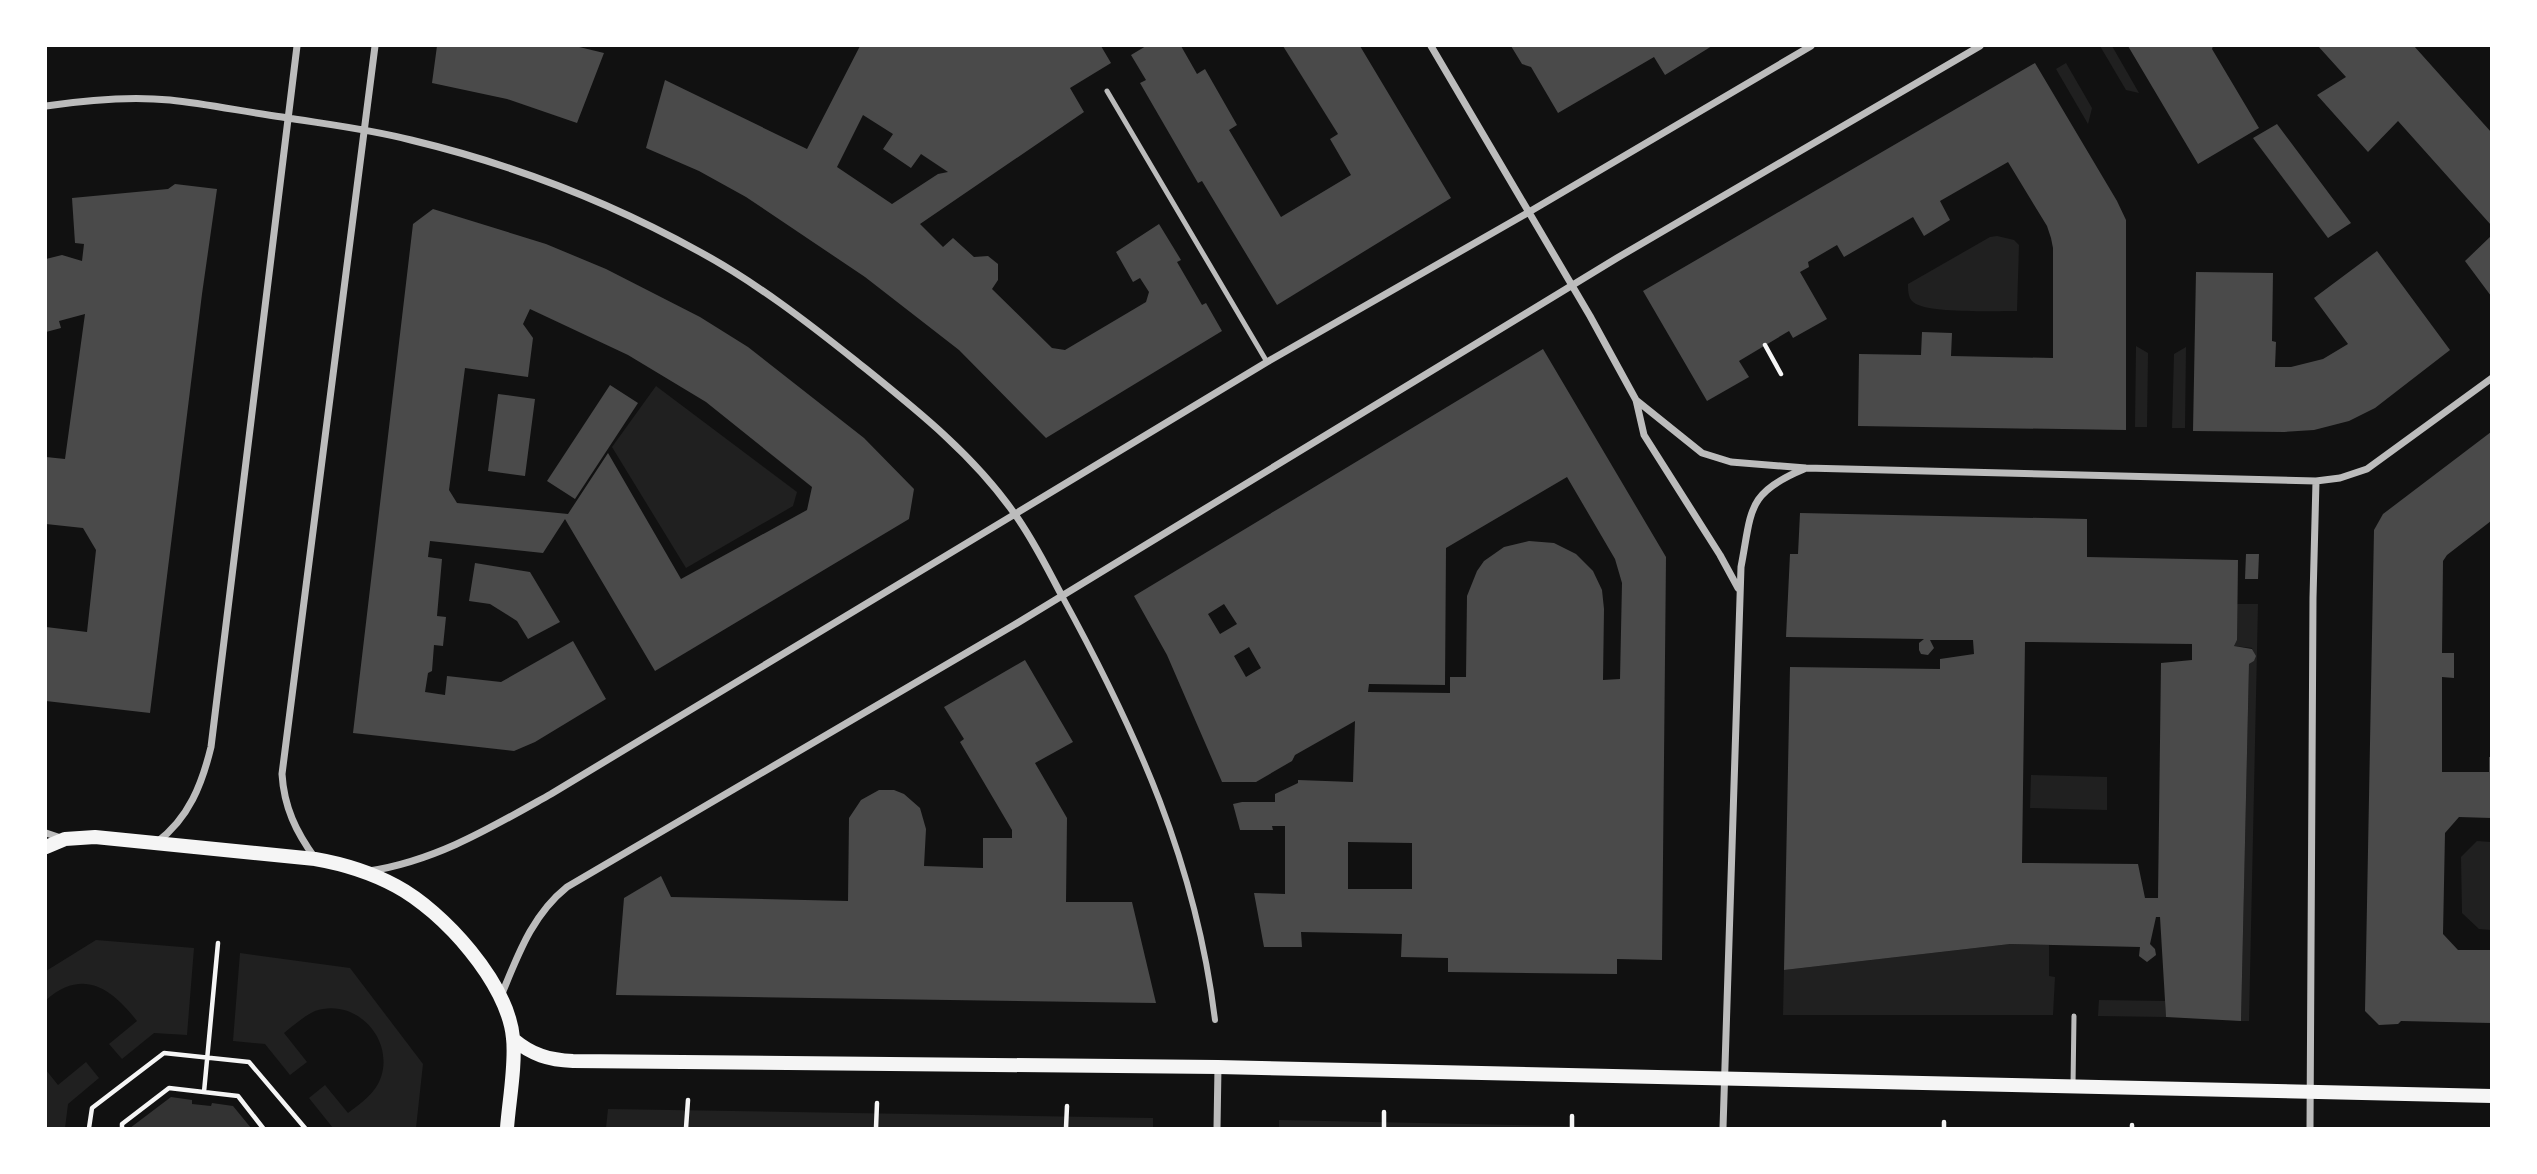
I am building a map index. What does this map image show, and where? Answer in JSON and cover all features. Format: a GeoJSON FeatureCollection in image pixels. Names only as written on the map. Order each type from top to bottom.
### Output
{"type":"FeatureCollection","features":[{"type":"Feature","properties":{"kind":"main road"},"geometry":{"type":"LineString","coordinates":[[46,846],[65,839],[95,837],[315,859],[342,864],[398,886],[422,904],[471,954],[507,1010],[513,1039],[507,1129]]}},
{"type":"Feature","properties":{"kind":"main road"},"geometry":{"type":"LineString","coordinates":[[513,1039],[540,1056],[573,1061],[1219,1068],[2491,1096]]}},
{"type":"Feature","properties":{"kind":"street"},"geometry":{"type":"LineString","coordinates":[[155,843],[179,822],[193,801],[211,747],[296,46]]}},
{"type":"Feature","properties":{"kind":"street"},"geometry":{"type":"LineString","coordinates":[[315,859],[289,813],[283,795],[282,774],[375,46]]}},
{"type":"Feature","properties":{"kind":"street"},"geometry":{"type":"LineString","coordinates":[[1431,46],[1636,400],[1644,435],[1739,589]]}},
{"type":"Feature","properties":{"kind":"street"},"geometry":{"type":"LineString","coordinates":[[366,872],[428,857],[493,827],[551,794],[1267,362],[1811,46]]}},
{"type":"Feature","properties":{"kind":"street"},"geometry":{"type":"LineString","coordinates":[[500,996],[533,924],[544,907],[567,887],[1062,596],[1571,286],[1980,46]]}},
{"type":"Feature","properties":{"kind":"street"},"geometry":{"type":"LineString","coordinates":[[46,106],[133,98],[157,99],[364,130],[412,140],[492,163],[566,189],[640,221],[752,284],[813,327],[902,398],[954,444],[1014,513],[1121,707],[1157,792],[1191,896],[1208,972],[1215,1020]]}},
{"type":"Feature","properties":{"kind":"street"},"geometry":{"type":"LineString","coordinates":[[1636,400],[1702,453],[1731,462],[1807,468],[2316,481],[2340,478],[2367,469],[2491,378]]}},
{"type":"Feature","properties":{"kind":"street"},"geometry":{"type":"LineString","coordinates":[[1723,1129],[1739,589],[1755,502],[1774,483],[1807,468]]}},
{"type":"Feature","properties":{"kind":"street"},"geometry":{"type":"LineString","coordinates":[[2310,1129],[2316,481]]}},
{"type":"Feature","properties":{"kind":"street"},"geometry":{"type":"LineString","coordinates":[[46,833],[65,839]]}},
{"type":"Feature","properties":{"kind":"street"},"geometry":{"type":"LineString","coordinates":[[1217,1129],[1219,1068]]}},
{"type":"Feature","properties":{"kind":"lane"},"geometry":{"type":"LineString","coordinates":[[1107,91],[1267,362]]}},
{"type":"Feature","properties":{"kind":"lane"},"geometry":{"type":"LineString","coordinates":[[2073,1086],[2074,1016]]}},
{"type":"Feature","properties":{"kind":"path"},"geometry":{"type":"LineString","coordinates":[[1765,345],[1781,374]]}},
{"type":"Feature","properties":{"kind":"path"},"geometry":{"type":"LineString","coordinates":[[204,1091],[218,943]]}},
{"type":"Feature","properties":{"kind":"path"},"geometry":{"type":"LineString","coordinates":[[89,1129],[92,1108],[164,1053],[249,1062],[305,1129]]}},
{"type":"Feature","properties":{"kind":"path"},"geometry":{"type":"LineString","coordinates":[[121,1129],[122,1124],[169,1088],[238,1096],[263,1129]]}},
{"type":"Feature","properties":{"kind":"path"},"geometry":{"type":"LineString","coordinates":[[686,1129],[688,1100]]}},
{"type":"Feature","properties":{"kind":"path"},"geometry":{"type":"LineString","coordinates":[[876,1129],[877,1103]]}},
{"type":"Feature","properties":{"kind":"path"},"geometry":{"type":"LineString","coordinates":[[1066,1129],[1067,1106]]}},
{"type":"Feature","properties":{"kind":"path"},"geometry":{"type":"LineString","coordinates":[[1384,1112],[1384,1129]]}},
{"type":"Feature","properties":{"kind":"path"},"geometry":{"type":"LineString","coordinates":[[1572,1116],[1572,1129]]}},
{"type":"Feature","properties":{"kind":"path"},"geometry":{"type":"LineString","coordinates":[[1944,1122],[1944,1129]]}},
{"type":"Feature","properties":{"kind":"shaded area"},"geometry":{"type":"Polygon","coordinates":[[[2100,46],[2112,46],[2139,93],[2126,90],[2100,46]]]}},
{"type":"Feature","properties":{"kind":"shaded area"},"geometry":{"type":"Polygon","coordinates":[[[2066,63],[2092,108],[2088,124],[2056,69],[2066,63]]]}},
{"type":"Feature","properties":{"kind":"shaded area"},"geometry":{"type":"Polygon","coordinates":[[[1990,237],[2014,240],[2019,245],[2017,311],[1935,309],[1911,300],[1908,284],[1990,237]]]}},
{"type":"Feature","properties":{"kind":"shaded area"},"geometry":{"type":"Polygon","coordinates":[[[2136,346],[2148,353],[2147,427],[2135,427],[2136,346]]]}},
{"type":"Feature","properties":{"kind":"shaded area"},"geometry":{"type":"Polygon","coordinates":[[[2186,347],[2185,428],[2172,428],[2174,354],[2186,347]]]}},
{"type":"Feature","properties":{"kind":"shaded area"},"geometry":{"type":"Polygon","coordinates":[[[656,386],[797,492],[793,506],[686,568],[612,447],[656,386]]]}},
{"type":"Feature","properties":{"kind":"shaded area"},"geometry":{"type":"Polygon","coordinates":[[[2237,604],[2258,604],[2249,1021],[2241,1021],[2249,664],[2254,661],[2255,656],[2252,648],[2234,646],[2237,640],[2237,604]]]}},
{"type":"Feature","properties":{"kind":"shaded area"},"geometry":{"type":"Polygon","coordinates":[[[2031,775],[2107,777],[2107,810],[2030,808],[2031,775]]]}},
{"type":"Feature","properties":{"kind":"shaded area"},"geometry":{"type":"Polygon","coordinates":[[[2477,841],[2491,842],[2491,930],[2479,929],[2462,913],[2461,857],[2477,841]]]}},
{"type":"Feature","properties":{"kind":"shaded area"},"geometry":{"type":"Polygon","coordinates":[[[96,940],[194,948],[187,1035],[154,1033],[122,1059],[109,1044],[137,1021],[107,991],[96,986],[72,985],[59,990],[46,1000],[46,971],[96,940]]]}},
{"type":"Feature","properties":{"kind":"shaded area"},"geometry":{"type":"Polygon","coordinates":[[[2010,944],[2049,945],[2049,976],[2055,977],[2053,1015],[1783,1015],[1784,970],[2010,944]]]}},
{"type":"Feature","properties":{"kind":"shaded area"},"geometry":{"type":"Polygon","coordinates":[[[240,953],[350,968],[423,1064],[416,1128],[333,1128],[309,1098],[325,1085],[348,1113],[368,1097],[379,1083],[384,1062],[382,1048],[368,1024],[357,1015],[330,1008],[315,1011],[284,1033],[307,1062],[290,1075],[265,1044],[233,1041],[240,953]]]}},
{"type":"Feature","properties":{"kind":"shaded area"},"geometry":{"type":"Polygon","coordinates":[[[2099,1000],[2165,1001],[2166,1017],[2098,1016],[2099,1000]]]}},
{"type":"Feature","properties":{"kind":"shaded area"},"geometry":{"type":"Polygon","coordinates":[[[86,1062],[99,1078],[68,1104],[65,1128],[46,1128],[46,1070],[58,1085],[86,1062]]]}},
{"type":"Feature","properties":{"kind":"shaded area"},"geometry":{"type":"Polygon","coordinates":[[[171,1097],[192,1100],[192,1104],[233,1106],[251,1128],[130,1128],[171,1097]]]}},
{"type":"Feature","properties":{"kind":"shaded area"},"geometry":{"type":"Polygon","coordinates":[[[608,1109],[1153,1118],[1153,1128],[606,1128],[608,1109]]]}},
{"type":"Feature","properties":{"kind":"shaded area"},"geometry":{"type":"Polygon","coordinates":[[[1279,1120],[1657,1128],[1279,1128],[1279,1120]]]}},
{"type":"Feature","properties":{"kind":"building"},"geometry":{"type":"Polygon","coordinates":[[[437,46],[575,46],[604,53],[577,123],[507,99],[432,83],[437,46]]]}},
{"type":"Feature","properties":{"kind":"building"},"geometry":{"type":"Polygon","coordinates":[[[860,46],[1101,46],[1111,63],[1070,88],[1084,112],[920,224],[943,247],[953,238],[974,257],[988,256],[998,264],[998,280],[992,289],[1052,348],[1065,350],[1146,302],[1149,292],[1140,278],[1133,282],[1116,252],[1159,224],[1181,260],[1177,262],[1202,305],[1206,303],[1222,331],[1046,438],[959,350],[865,277],[746,197],[699,171],[646,148],[665,80],[807,149],[860,46]],[[863,115],[837,167],[892,204],[938,174],[948,172],[921,154],[911,168],[883,149],[893,134],[863,115]]]}},
{"type":"Feature","properties":{"kind":"building"},"geometry":{"type":"Polygon","coordinates":[[[1146,46],[1181,46],[1197,74],[1205,69],[1237,125],[1229,130],[1281,217],[1351,175],[1330,139],[1338,134],[1283,46],[1360,46],[1451,198],[1277,305],[1202,181],[1198,183],[1140,83],[1146,80],[1131,55],[1146,46]]]}},
{"type":"Feature","properties":{"kind":"building"},"geometry":{"type":"Polygon","coordinates":[[[1511,46],[1712,46],[1665,75],[1654,57],[1558,113],[1531,67],[1522,64],[1511,46]]]}},
{"type":"Feature","properties":{"kind":"building"},"geometry":{"type":"Polygon","coordinates":[[[2128,46],[2213,46],[2212,49],[2259,128],[2198,164],[2128,46]]]}},
{"type":"Feature","properties":{"kind":"building"},"geometry":{"type":"Polygon","coordinates":[[[2318,46],[2414,46],[2491,132],[2491,225],[2398,121],[2368,152],[2317,95],[2346,77],[2318,46]]]}},
{"type":"Feature","properties":{"kind":"building"},"geometry":{"type":"Polygon","coordinates":[[[2035,63],[2126,220],[2126,430],[1858,426],[1859,354],[1921,355],[1922,332],[1952,333],[1951,356],[2053,358],[2051,238],[2047,226],[2008,162],[1940,201],[1950,220],[1924,236],[1913,217],[1844,257],[1837,245],[1808,262],[1809,267],[1800,272],[1827,319],[1793,338],[1789,331],[1739,361],[1749,377],[1707,401],[1643,291],[2035,63]]]}},
{"type":"Feature","properties":{"kind":"building"},"geometry":{"type":"Polygon","coordinates":[[[2277,124],[2351,223],[2328,238],[2253,138],[2277,124]]]}},
{"type":"Feature","properties":{"kind":"building"},"geometry":{"type":"Polygon","coordinates":[[[175,184],[217,189],[150,713],[46,701],[46,627],[87,632],[96,550],[83,528],[46,524],[46,457],[65,459],[85,314],[59,321],[61,328],[46,332],[46,259],[62,255],[82,261],[84,244],[75,243],[72,198],[168,189],[175,184]]]}},
{"type":"Feature","properties":{"kind":"building"},"geometry":{"type":"Polygon","coordinates":[[[433,209],[546,244],[606,269],[700,317],[748,347],[864,438],[914,489],[909,519],[655,671],[565,519],[543,553],[430,541],[428,557],[442,559],[437,616],[446,617],[443,646],[434,645],[432,671],[428,673],[425,692],[445,695],[447,676],[501,682],[573,641],[606,699],[535,742],[514,751],[353,733],[413,224],[433,209]],[[530,309],[523,324],[533,338],[528,377],[465,368],[449,490],[457,503],[568,514],[608,453],[681,579],[807,510],[812,487],[706,402],[628,355],[530,309]]]}},
{"type":"Feature","properties":{"kind":"building"},"geometry":{"type":"Polygon","coordinates":[[[2491,236],[2491,296],[2465,261],[2491,236]]]}},
{"type":"Feature","properties":{"kind":"building"},"geometry":{"type":"Polygon","coordinates":[[[2377,251],[2450,350],[2375,408],[2349,421],[2314,430],[2284,432],[2193,431],[2196,272],[2273,273],[2272,341],[2276,342],[2275,367],[2291,367],[2323,359],[2348,344],[2314,298],[2377,251]]]}},
{"type":"Feature","properties":{"kind":"building"},"geometry":{"type":"Polygon","coordinates":[[[1543,349],[1666,557],[1662,960],[1617,959],[1617,974],[1448,972],[1448,958],[1401,957],[1402,934],[1301,932],[1302,947],[1264,947],[1254,893],[1285,894],[1285,826],[1272,826],[1273,830],[1240,830],[1233,804],[1275,802],[1275,794],[1298,783],[1298,780],[1353,782],[1355,721],[1295,755],[1292,761],[1256,782],[1222,782],[1167,655],[1134,596],[1543,349]],[[1567,477],[1446,548],[1445,685],[1369,684],[1368,692],[1450,693],[1450,677],[1466,677],[1467,596],[1477,571],[1484,561],[1504,547],[1529,541],[1554,543],[1576,554],[1593,571],[1602,590],[1604,609],[1603,680],[1620,679],[1622,583],[1615,559],[1567,477]],[[1224,604],[1208,614],[1220,634],[1237,624],[1224,604]],[[1249,647],[1234,656],[1246,677],[1261,668],[1249,647]],[[1348,842],[1348,889],[1412,889],[1412,843],[1348,842]]]}},
{"type":"Feature","properties":{"kind":"building"},"geometry":{"type":"Polygon","coordinates":[[[610,385],[638,403],[575,499],[547,481],[610,385]]]}},
{"type":"Feature","properties":{"kind":"building"},"geometry":{"type":"Polygon","coordinates":[[[498,394],[535,399],[525,476],[488,471],[498,394]]]}},
{"type":"Feature","properties":{"kind":"building"},"geometry":{"type":"Polygon","coordinates":[[[2491,432],[2491,521],[2443,561],[2442,653],[2454,653],[2454,678],[2442,677],[2442,772],[2489,772],[2491,757],[2491,818],[2459,817],[2445,833],[2443,934],[2458,950],[2491,950],[2491,1023],[2401,1021],[2398,1024],[2379,1025],[2365,1011],[2374,530],[2383,514],[2491,432]]]}},
{"type":"Feature","properties":{"kind":"building"},"geometry":{"type":"Polygon","coordinates":[[[1800,513],[2087,519],[2087,557],[2238,560],[2237,640],[2234,646],[2252,649],[2256,656],[2249,664],[2241,1021],[2166,1017],[2160,917],[2156,917],[2150,944],[2156,955],[2147,962],[2139,956],[2140,947],[2010,944],[1784,970],[1790,667],[1940,669],[1940,659],[1974,654],[1973,640],[1930,640],[1934,648],[1928,655],[1921,654],[1919,650],[1919,643],[1924,639],[1786,637],[1790,554],[1798,554],[1800,513]],[[2025,642],[2022,863],[2138,864],[2145,898],[2158,898],[2161,663],[2192,660],[2192,644],[2025,642]]]}},
{"type":"Feature","properties":{"kind":"building"},"geometry":{"type":"Polygon","coordinates":[[[2246,554],[2259,554],[2258,579],[2245,579],[2246,554]]]}},
{"type":"Feature","properties":{"kind":"building"},"geometry":{"type":"Polygon","coordinates":[[[475,563],[530,572],[560,622],[528,639],[517,621],[490,604],[469,601],[475,563]]]}},
{"type":"Feature","properties":{"kind":"building"},"geometry":{"type":"Polygon","coordinates":[[[1025,660],[1073,742],[1035,763],[1067,818],[1066,902],[1132,902],[1156,1003],[616,995],[624,898],[661,876],[671,897],[848,901],[849,818],[861,800],[879,790],[894,790],[904,794],[920,808],[926,829],[924,866],[983,868],[983,838],[1012,838],[1012,830],[960,742],[964,739],[944,707],[1025,660]]]}}]}
